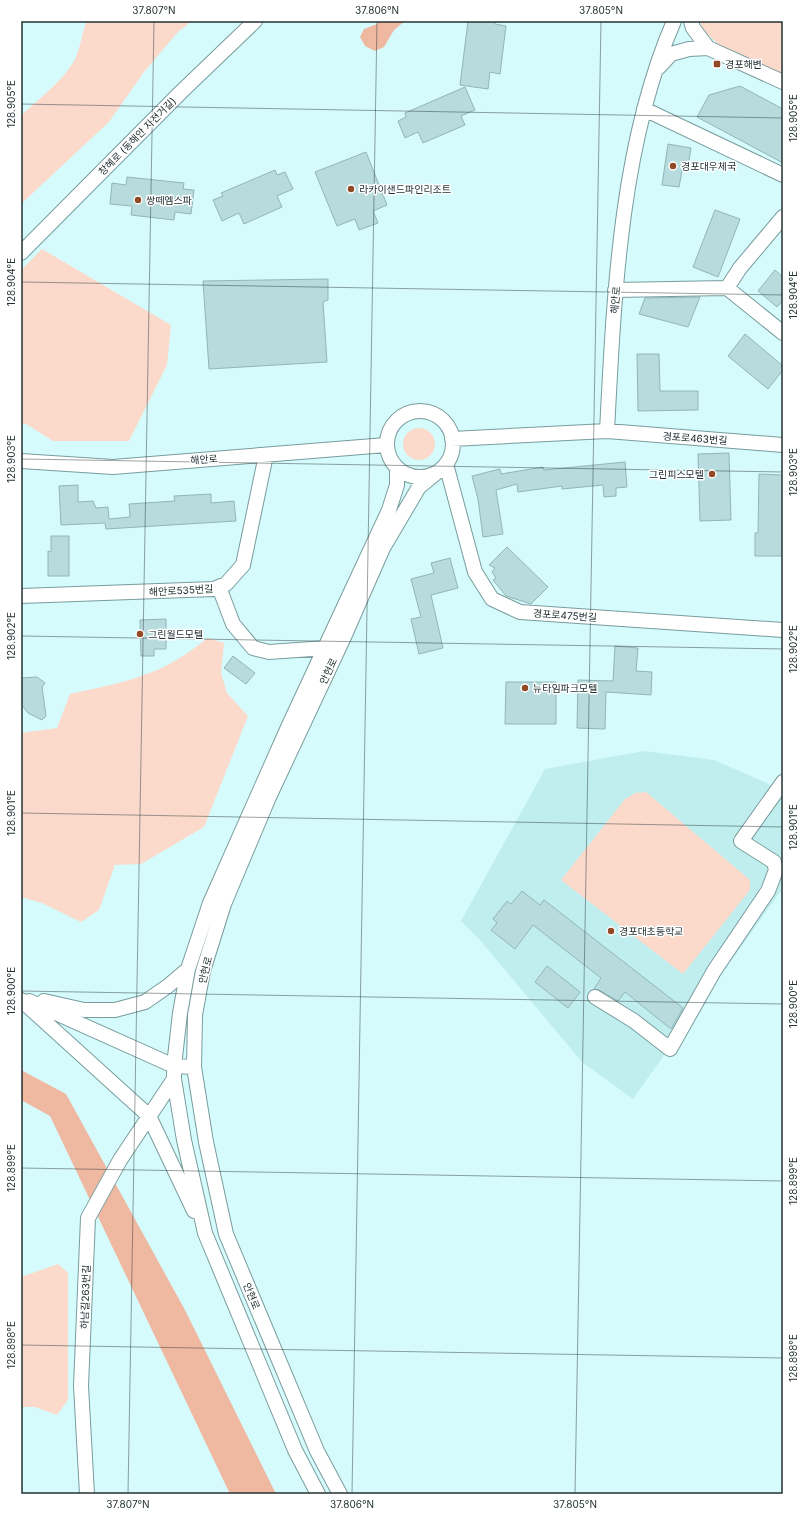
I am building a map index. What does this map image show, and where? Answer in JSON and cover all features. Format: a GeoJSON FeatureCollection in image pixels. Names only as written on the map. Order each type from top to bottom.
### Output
{"type":"FeatureCollection","features":[{"type":"Feature","properties":{"kind":"street","name":"창혜로 (동해안 자전거길)"},"geometry":{"type":"LineString","coordinates":[[21,254],[181,92],[254,21]]}},
{"type":"Feature","properties":{"kind":"street","name":"해안로"},"geometry":{"type":"LineString","coordinates":[[607,431],[615,290],[630,175],[644,109],[656,70],[674,21]]}},
{"type":"Feature","properties":{"kind":"street"},"geometry":{"type":"LineString","coordinates":[[691,21],[693,28],[708,48]]}},
{"type":"Feature","properties":{"kind":"street"},"geometry":{"type":"LineString","coordinates":[[656,70],[671,54],[689,49],[708,48],[783,82]]}},
{"type":"Feature","properties":{"kind":"street"},"geometry":{"type":"LineString","coordinates":[[644,109],[783,175]]}},
{"type":"Feature","properties":{"kind":"street"},"geometry":{"type":"LineString","coordinates":[[727,288],[740,268],[783,217]]}},
{"type":"Feature","properties":{"kind":"street"},"geometry":{"type":"LineString","coordinates":[[615,290],[727,288],[783,333]]}},
{"type":"Feature","properties":{"kind":"street"},"geometry":{"type":"LineString","coordinates":[[422,411],[432,413],[442,419],[449,428],[452,439],[452,452],[441,469],[427,477],[416,478],[406,475],[397,469],[388,454],[386,445],[390,429],[401,416],[411,412],[422,411]]}},
{"type":"Feature","properties":{"kind":"street"},"geometry":{"type":"LineString","coordinates":[[452,439],[607,431]]}},
{"type":"Feature","properties":{"kind":"street","name":"경포로463번길"},"geometry":{"type":"LineString","coordinates":[[607,431],[783,445]]}},
{"type":"Feature","properties":{"kind":"street","name":"해안로"},"geometry":{"type":"LineString","coordinates":[[21,461],[113,467],[386,445]]}},
{"type":"Feature","properties":{"kind":"street","name":"해안로535번길"},"geometry":{"type":"LineString","coordinates":[[21,596],[214,589],[226,584],[243,566],[266,455]]}},
{"type":"Feature","properties":{"kind":"street","name":"안현로"},"geometry":{"type":"LineString","coordinates":[[318,1494],[295,1450],[206,1238],[184,1140],[174,1072],[180,1013],[188,969],[210,903],[265,777],[326,648],[388,510],[397,485],[397,469]]}},
{"type":"Feature","properties":{"kind":"street","name":"경포로475번길"},"geometry":{"type":"LineString","coordinates":[[441,469],[476,572],[492,599],[520,612],[783,630]]}},
{"type":"Feature","properties":{"kind":"street","name":"안현로"},"geometry":{"type":"LineString","coordinates":[[340,1494],[317,1451],[226,1234],[206,1142],[194,1068],[195,1015],[203,971],[224,904],[269,796],[338,650],[383,548],[419,487],[441,469]]}},
{"type":"Feature","properties":{"kind":"street"},"geometry":{"type":"LineString","coordinates":[[219,587],[233,624],[253,648],[269,652],[326,648]]}},
{"type":"Feature","properties":{"kind":"street"},"geometry":{"type":"LineString","coordinates":[[595,997],[634,1020],[670,1049],[714,971],[768,891],[776,870],[774,862],[741,841],[783,782]]}},
{"type":"Feature","properties":{"kind":"street"},"geometry":{"type":"LineString","coordinates":[[21,998],[84,1010],[115,1010],[145,1002],[168,986],[188,969]]}},
{"type":"Feature","properties":{"kind":"street"},"geometry":{"type":"LineString","coordinates":[[21,998],[174,1072],[194,1068]]}},
{"type":"Feature","properties":{"kind":"street"},"geometry":{"type":"LineString","coordinates":[[21,998],[149,1116],[206,1238]]}},
{"type":"Feature","properties":{"kind":"street","name":"하남길263번길"},"geometry":{"type":"LineString","coordinates":[[87,1494],[81,1386],[88,1218],[120,1160],[149,1116],[174,1072]]}},
{"type":"Feature","properties":{"kind":"shaded area"},"geometry":{"type":"Polygon","coordinates":[[[87,21],[192,21],[178,32],[144,72],[109,122],[21,204],[21,116],[65,74],[71,66],[78,52],[87,21]]]}},
{"type":"Feature","properties":{"kind":"shaded area"},"geometry":{"type":"Polygon","coordinates":[[[378,21],[405,21],[394,30],[384,47],[375,51],[365,46],[360,37],[364,29],[377,24],[378,21]]]}},
{"type":"Feature","properties":{"kind":"shaded area"},"geometry":{"type":"Polygon","coordinates":[[[700,21],[783,21],[783,74],[719,45],[703,30],[700,21]]]}},
{"type":"Feature","properties":{"kind":"shaded area"},"geometry":{"type":"Polygon","coordinates":[[[42,249],[171,325],[167,365],[129,441],[53,441],[26,424],[21,424],[21,270],[42,249]]]}},
{"type":"Feature","properties":{"kind":"shaded area"},"geometry":{"type":"Polygon","coordinates":[[[416,428],[422,428],[432,435],[435,444],[434,450],[428,457],[422,460],[416,460],[406,453],[403,447],[403,441],[410,431],[416,428]]]}},
{"type":"Feature","properties":{"kind":"shaded area"},"geometry":{"type":"Polygon","coordinates":[[[208,638],[224,643],[221,673],[227,693],[248,716],[204,827],[141,864],[115,865],[99,910],[81,922],[42,903],[21,897],[21,733],[57,728],[70,694],[126,681],[153,672],[178,659],[208,638]]]}},
{"type":"Feature","properties":{"kind":"shaded area","name":"경포대초등학교"},"geometry":{"type":"Polygon","coordinates":[[[644,751],[714,760],[767,783],[783,795],[783,888],[633,1099],[582,1062],[480,940],[461,921],[545,769],[644,751]]]}},
{"type":"Feature","properties":{"kind":"shaded area"},"geometry":{"type":"Polygon","coordinates":[[[646,792],[750,880],[750,890],[683,974],[561,880],[625,799],[635,793],[646,792]]]}},
{"type":"Feature","properties":{"kind":"shaded area"},"geometry":{"type":"Polygon","coordinates":[[[21,1070],[66,1094],[185,1310],[276,1494],[230,1494],[50,1116],[21,1100],[21,1070]]]}},
{"type":"Feature","properties":{"kind":"shaded area"},"geometry":{"type":"Polygon","coordinates":[[[58,1264],[68,1273],[68,1400],[57,1415],[35,1407],[21,1407],[21,1277],[58,1264]]]}},
{"type":"Feature","properties":{"kind":"building"},"geometry":{"type":"Polygon","coordinates":[[[468,21],[495,21],[495,24],[506,26],[500,74],[490,72],[488,89],[460,85],[468,21]]]}},
{"type":"Feature","properties":{"kind":"building"},"geometry":{"type":"Polygon","coordinates":[[[740,86],[783,109],[783,163],[697,117],[709,95],[740,86]]]}},
{"type":"Feature","properties":{"kind":"building"},"geometry":{"type":"Polygon","coordinates":[[[465,87],[475,110],[461,116],[465,125],[423,143],[418,132],[405,138],[398,121],[406,117],[405,113],[465,87]]]}},
{"type":"Feature","properties":{"kind":"building","name":"경포대우체국"},"geometry":{"type":"Polygon","coordinates":[[[668,144],[691,148],[688,166],[683,165],[679,187],[662,185],[668,144]]]}},
{"type":"Feature","properties":{"kind":"building","name":"라카이샌드파인리조트"},"geometry":{"type":"Polygon","coordinates":[[[366,152],[387,205],[373,211],[378,223],[359,230],[355,219],[337,226],[315,172],[366,152]]]}},
{"type":"Feature","properties":{"kind":"building"},"geometry":{"type":"Polygon","coordinates":[[[275,170],[277,175],[285,172],[293,189],[277,196],[282,207],[244,224],[239,213],[222,221],[213,200],[223,196],[221,193],[275,170]]]}},
{"type":"Feature","properties":{"kind":"building"},"geometry":{"type":"Polygon","coordinates":[[[127,177],[184,183],[183,189],[194,190],[191,214],[175,212],[174,220],[131,215],[132,206],[110,204],[112,183],[126,185],[127,177]]]}},
{"type":"Feature","properties":{"kind":"building"},"geometry":{"type":"Polygon","coordinates":[[[715,210],[740,219],[718,277],[693,267],[715,210]]]}},
{"type":"Feature","properties":{"kind":"building"},"geometry":{"type":"Polygon","coordinates":[[[775,270],[783,277],[783,300],[777,307],[758,291],[775,270]]]}},
{"type":"Feature","properties":{"kind":"building"},"geometry":{"type":"Polygon","coordinates":[[[328,279],[328,300],[323,302],[327,362],[209,369],[203,281],[328,279]]]}},
{"type":"Feature","properties":{"kind":"building"},"geometry":{"type":"Polygon","coordinates":[[[700,297],[688,327],[639,314],[645,298],[700,297]]]}},
{"type":"Feature","properties":{"kind":"building"},"geometry":{"type":"Polygon","coordinates":[[[745,334],[783,366],[783,370],[768,389],[728,356],[745,334]]]}},
{"type":"Feature","properties":{"kind":"building"},"geometry":{"type":"Polygon","coordinates":[[[637,354],[659,354],[660,391],[698,391],[698,410],[638,411],[637,354]]]}},
{"type":"Feature","properties":{"kind":"building"},"geometry":{"type":"Polygon","coordinates":[[[729,453],[731,520],[700,521],[698,454],[729,453]]]}},
{"type":"Feature","properties":{"kind":"building"},"geometry":{"type":"Polygon","coordinates":[[[625,462],[627,487],[616,488],[616,496],[604,497],[603,485],[562,489],[562,486],[518,492],[517,484],[496,490],[503,534],[483,537],[478,499],[472,476],[500,469],[501,474],[543,467],[544,470],[625,462]]]}},
{"type":"Feature","properties":{"kind":"building"},"geometry":{"type":"Polygon","coordinates":[[[759,474],[783,475],[783,556],[755,556],[755,533],[758,533],[759,474]]]}},
{"type":"Feature","properties":{"kind":"building"},"geometry":{"type":"Polygon","coordinates":[[[78,485],[78,502],[93,501],[96,508],[108,507],[109,519],[130,517],[129,504],[175,501],[174,496],[211,494],[211,503],[234,501],[236,521],[106,529],[105,523],[61,525],[59,486],[78,485]]]}},
{"type":"Feature","properties":{"kind":"building"},"geometry":{"type":"Polygon","coordinates":[[[51,536],[69,536],[69,576],[48,576],[48,551],[51,552],[51,536]]]}},
{"type":"Feature","properties":{"kind":"building"},"geometry":{"type":"Polygon","coordinates":[[[507,547],[548,587],[531,604],[506,596],[493,580],[496,578],[492,572],[495,568],[489,565],[507,547]]]}},
{"type":"Feature","properties":{"kind":"building"},"geometry":{"type":"Polygon","coordinates":[[[450,558],[458,588],[431,595],[443,648],[419,654],[411,619],[421,617],[411,579],[434,573],[431,563],[450,558]]]}},
{"type":"Feature","properties":{"kind":"building"},"geometry":{"type":"Polygon","coordinates":[[[166,619],[166,649],[154,649],[154,656],[141,656],[140,620],[166,619]]]}},
{"type":"Feature","properties":{"kind":"building"},"geometry":{"type":"Polygon","coordinates":[[[615,646],[638,648],[636,671],[652,672],[651,695],[606,692],[605,729],[577,728],[578,680],[613,681],[615,646]]]}},
{"type":"Feature","properties":{"kind":"building"},"geometry":{"type":"Polygon","coordinates":[[[233,656],[255,673],[246,684],[224,668],[233,656]]]}},
{"type":"Feature","properties":{"kind":"building"},"geometry":{"type":"Polygon","coordinates":[[[37,677],[45,683],[42,687],[46,716],[42,720],[28,713],[21,704],[21,678],[37,677]]]}},
{"type":"Feature","properties":{"kind":"building"},"geometry":{"type":"Polygon","coordinates":[[[506,682],[556,682],[556,724],[505,724],[506,682]]]}},
{"type":"Feature","properties":{"kind":"building"},"geometry":{"type":"Polygon","coordinates":[[[522,891],[540,905],[544,900],[683,1008],[671,1029],[625,992],[618,1001],[599,990],[594,989],[601,978],[533,925],[515,949],[491,930],[497,923],[493,919],[507,901],[511,904],[522,891]]]}},
{"type":"Feature","properties":{"kind":"building"},"geometry":{"type":"Polygon","coordinates":[[[547,966],[580,992],[568,1008],[535,982],[547,966]]]}},
{"type":"Feature","properties":{"kind":"place","name":"경포해변"},"geometry":{"type":"Point","coordinates":[717,64]}},
{"type":"Feature","properties":{"kind":"place","name":"경포대우체국"},"geometry":{"type":"Point","coordinates":[673,166]}},
{"type":"Feature","properties":{"kind":"place","name":"라카이샌드파인리조트"},"geometry":{"type":"Point","coordinates":[351,189]}},
{"type":"Feature","properties":{"kind":"place","name":"쌍떼엠스파"},"geometry":{"type":"Point","coordinates":[138,200]}},
{"type":"Feature","properties":{"kind":"place","name":"그린피스모텔"},"geometry":{"type":"Point","coordinates":[712,474]}},
{"type":"Feature","properties":{"kind":"place","name":"그린월드모텔"},"geometry":{"type":"Point","coordinates":[140,634]}},
{"type":"Feature","properties":{"kind":"place","name":"뉴타임파크모텔"},"geometry":{"type":"Point","coordinates":[525,688]}},
{"type":"Feature","properties":{"kind":"place","name":"경포대초등학교"},"geometry":{"type":"Point","coordinates":[611,931]}}]}
